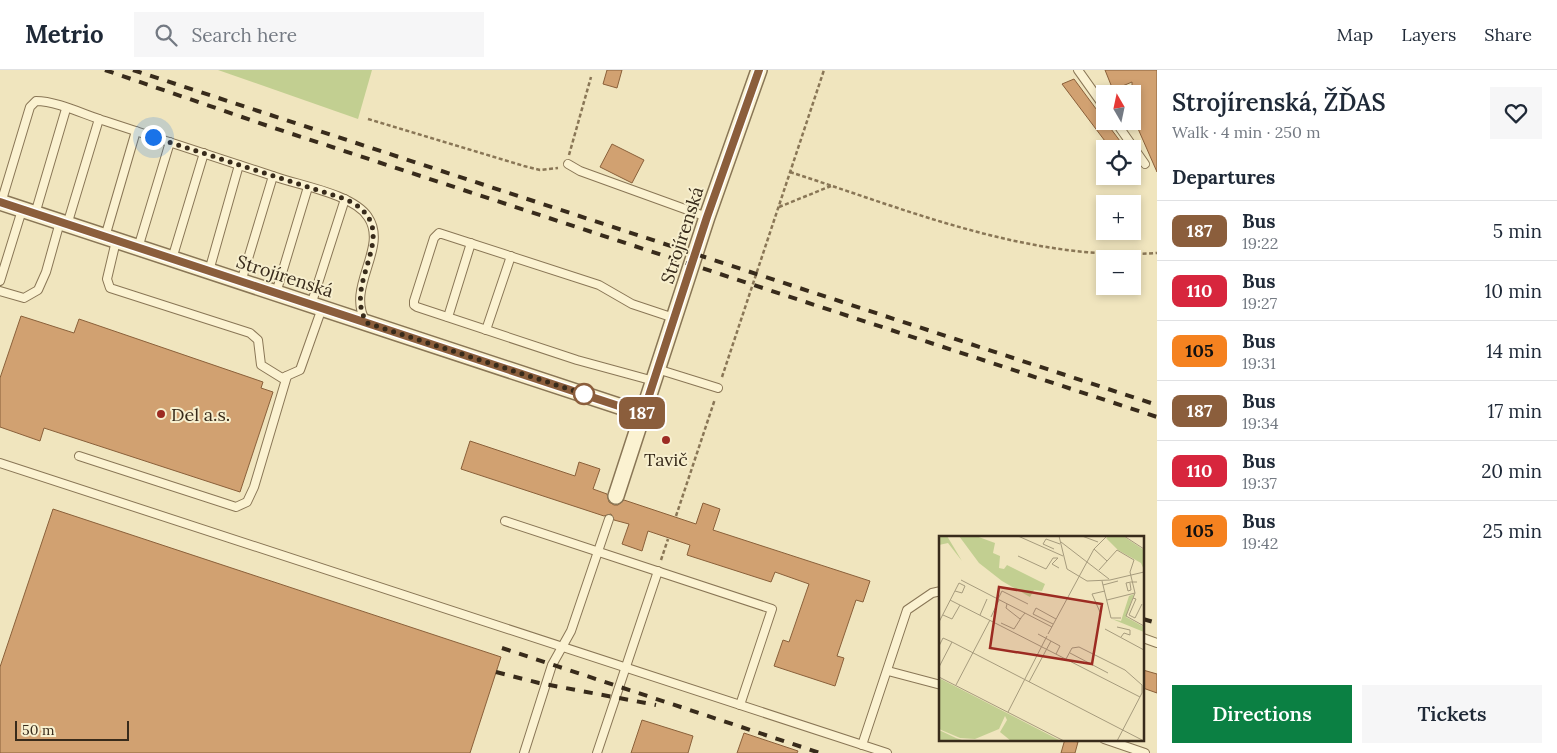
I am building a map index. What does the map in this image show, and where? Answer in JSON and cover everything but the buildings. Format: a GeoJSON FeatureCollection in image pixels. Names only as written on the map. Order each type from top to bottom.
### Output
{"type":"FeatureCollection","features":[{"type":"Feature","properties":{"kind":"street","name":"Strojírenská"},"geometry":{"type":"LineString","coordinates":[[616,496],[707,217],[759,70]]}},
{"type":"Feature","properties":{"kind":"street","name":"Strojírenská"},"geometry":{"type":"LineString","coordinates":[[1,203],[643,414]]}},
{"type":"Feature","properties":{"kind":"lane"},"geometry":{"type":"LineString","coordinates":[[1078,70],[1096,95]]}},
{"type":"Feature","properties":{"kind":"lane"},"geometry":{"type":"LineString","coordinates":[[1,203],[32,103],[42,101],[345,199],[362,209],[368,217],[374,234],[360,290],[360,308],[367,323]]}},
{"type":"Feature","properties":{"kind":"lane"},"geometry":{"type":"LineString","coordinates":[[0,281],[66,109]]}},
{"type":"Feature","properties":{"kind":"lane"},"geometry":{"type":"LineString","coordinates":[[0,291],[24,298],[38,290],[64,223],[99,119]]}},
{"type":"Feature","properties":{"kind":"lane"},"geometry":{"type":"LineString","coordinates":[[1121,130],[1145,164]]}},
{"type":"Feature","properties":{"kind":"lane"},"geometry":{"type":"LineString","coordinates":[[136,131],[110,239],[107,279],[110,288],[250,333],[258,340],[261,365],[282,378],[300,370],[345,199]]}},
{"type":"Feature","properties":{"kind":"lane"},"geometry":{"type":"LineString","coordinates":[[138,248],[170,142]]}},
{"type":"Feature","properties":{"kind":"lane"},"geometry":{"type":"LineString","coordinates":[[172,259],[204,154]]}},
{"type":"Feature","properties":{"kind":"lane"},"geometry":{"type":"LineString","coordinates":[[568,164],[580,171],[707,217]]}},
{"type":"Feature","properties":{"kind":"lane"},"geometry":{"type":"LineString","coordinates":[[209,271],[239,165]]}},
{"type":"Feature","properties":{"kind":"lane"},"geometry":{"type":"LineString","coordinates":[[241,282],[273,176]]}},
{"type":"Feature","properties":{"kind":"lane"},"geometry":{"type":"LineString","coordinates":[[276,293],[308,187]]}},
{"type":"Feature","properties":{"kind":"lane"},"geometry":{"type":"LineString","coordinates":[[674,318],[632,304],[599,285],[471,243],[437,234],[414,301],[418,308],[578,360],[718,388]]}},
{"type":"Feature","properties":{"kind":"lane"},"geometry":{"type":"LineString","coordinates":[[448,317],[471,243]]}},
{"type":"Feature","properties":{"kind":"lane"},"geometry":{"type":"LineString","coordinates":[[486,330],[511,256]]}},
{"type":"Feature","properties":{"kind":"lane"},"geometry":{"type":"LineString","coordinates":[[79,456],[236,506],[246,502],[254,487],[287,376]]}},
{"type":"Feature","properties":{"kind":"lane"},"geometry":{"type":"LineString","coordinates":[[0,463],[887,753]]}},
{"type":"Feature","properties":{"kind":"lane"},"geometry":{"type":"LineString","coordinates":[[524,753],[552,665],[571,631],[609,519]]}},
{"type":"Feature","properties":{"kind":"lane"},"geometry":{"type":"LineString","coordinates":[[505,521],[772,609],[740,705]]}},
{"type":"Feature","properties":{"kind":"lane"},"geometry":{"type":"LineString","coordinates":[[597,753],[658,571]]}},
{"type":"Feature","properties":{"kind":"lane"},"geometry":{"type":"LineString","coordinates":[[862,745],[907,610],[932,593],[939,591]]}},
{"type":"Feature","properties":{"kind":"lane"},"geometry":{"type":"LineString","coordinates":[[1144,638],[1157,643]]}},
{"type":"Feature","properties":{"kind":"lane"},"geometry":{"type":"LineString","coordinates":[[888,671],[939,684]]}},
{"type":"Feature","properties":{"kind":"lane"},"geometry":{"type":"LineString","coordinates":[[1107,740],[1145,753]]}},
{"type":"Feature","properties":{"kind":"path"},"geometry":{"type":"LineString","coordinates":[[676,516],[824,70]]}},
{"type":"Feature","properties":{"kind":"path"},"geometry":{"type":"LineString","coordinates":[[368,118],[540,170],[553,170],[568,164],[570,148],[591,77]]}},
{"type":"Feature","properties":{"kind":"path"},"geometry":{"type":"LineString","coordinates":[[790,172],[991,237],[1071,250],[1157,252]]}},
{"type":"Feature","properties":{"kind":"path"},"geometry":{"type":"LineString","coordinates":[[779,206],[832,186]]}},
{"type":"Feature","properties":{"kind":"path"},"geometry":{"type":"LineString","coordinates":[[658,571],[668,539]]}},
{"type":"Feature","properties":{"kind":"green space"},"geometry":{"type":"Polygon","coordinates":[[[218,70],[372,70],[358,119],[218,70]]]}},
{"type":"Feature","properties":{"kind":"railway"},"geometry":{"type":"LineString","coordinates":[[105,70],[274,128],[1157,417]]}},
{"type":"Feature","properties":{"kind":"railway"},"geometry":{"type":"LineString","coordinates":[[133,70],[1157,405]]}},
{"type":"Feature","properties":{"kind":"railway"},"geometry":{"type":"LineString","coordinates":[[1144,619],[1157,623]]}},
{"type":"Feature","properties":{"kind":"railway"},"geometry":{"type":"LineString","coordinates":[[502,648],[820,753]]}},
{"type":"Feature","properties":{"kind":"railway"},"geometry":{"type":"LineString","coordinates":[[496,672],[539,683],[656,705]]}},
{"type":"Feature","properties":{"kind":"bus line","name":"187"},"geometry":{"type":"LineString","coordinates":[[0,202],[643,414],[707,217],[759,70]]}},
{"type":"Feature","properties":{"kind":"place","name":"Del a.s."},"geometry":{"type":"Point","coordinates":[161,414]}},
{"type":"Feature","properties":{"kind":"place","name":"Tavič"},"geometry":{"type":"Point","coordinates":[666,440]}},
{"type":"Feature","properties":{"kind":"route"},"geometry":{"type":"LineString","coordinates":[[153,137],[345,199],[362,209],[373,226],[374,234],[360,290],[360,308],[362,316],[367,323],[587,395],[584,394]]}}]}
